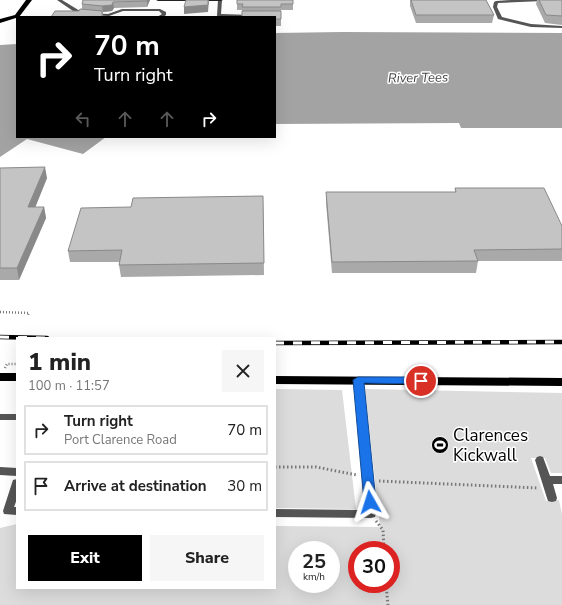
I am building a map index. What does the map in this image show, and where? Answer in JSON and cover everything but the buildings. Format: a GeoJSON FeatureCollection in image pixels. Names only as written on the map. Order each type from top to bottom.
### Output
{"type":"FeatureCollection","features":[{"type":"Feature","properties":{"kind":"main road"},"geometry":{"type":"LineString","coordinates":[[17,16],[29,0]]}},
{"type":"Feature","properties":{"kind":"main road"},"geometry":{"type":"LineString","coordinates":[[0,21],[16,16]]}},
{"type":"Feature","properties":{"kind":"main road"},"geometry":{"type":"LineString","coordinates":[[0,377],[16,378]]}},
{"type":"Feature","properties":{"kind":"main road"},"geometry":{"type":"LineString","coordinates":[[276,380],[562,382]]}},
{"type":"Feature","properties":{"kind":"street"},"geometry":{"type":"LineString","coordinates":[[59,0],[78,12],[110,16],[115,12],[131,9],[160,10],[164,12],[162,16]]}},
{"type":"Feature","properties":{"kind":"street"},"geometry":{"type":"LineString","coordinates":[[158,0],[220,0],[219,15],[260,15]]}},
{"type":"Feature","properties":{"kind":"street"},"geometry":{"type":"LineString","coordinates":[[543,0],[496,2],[495,7],[500,18],[515,23],[527,26],[562,27]]}},
{"type":"Feature","properties":{"kind":"street"},"geometry":{"type":"LineString","coordinates":[[276,514],[371,514],[358,380]]}},
{"type":"Feature","properties":{"kind":"street"},"geometry":{"type":"LineString","coordinates":[[0,417],[16,417]]}},
{"type":"Feature","properties":{"kind":"street"},"geometry":{"type":"LineString","coordinates":[[540,460],[552,498]]}},
{"type":"Feature","properties":{"kind":"street"},"geometry":{"type":"LineString","coordinates":[[0,471],[16,472]]}},
{"type":"Feature","properties":{"kind":"street"},"geometry":{"type":"LineString","coordinates":[[547,480],[562,480]]}},
{"type":"Feature","properties":{"kind":"street"},"geometry":{"type":"LineString","coordinates":[[13,511],[16,490]]}},
{"type":"Feature","properties":{"kind":"path"},"geometry":{"type":"LineString","coordinates":[[0,312],[29,313],[28,315]]}},
{"type":"Feature","properties":{"kind":"path"},"geometry":{"type":"LineString","coordinates":[[7,364],[16,364]]}},
{"type":"Feature","properties":{"kind":"path"},"geometry":{"type":"LineString","coordinates":[[276,467],[316,467],[379,480],[540,488],[547,480]]}},
{"type":"Feature","properties":{"kind":"path"},"geometry":{"type":"LineString","coordinates":[[371,514],[383,530],[384,541]]}},
{"type":"Feature","properties":{"kind":"path"},"geometry":{"type":"LineString","coordinates":[[387,593],[388,605]]}},
{"type":"Feature","properties":{"kind":"shaded area"},"geometry":{"type":"Polygon","coordinates":[[[276,389],[342,390],[356,509],[276,508],[276,389]]]}},
{"type":"Feature","properties":{"kind":"shaded area"},"geometry":{"type":"Polygon","coordinates":[[[365,389],[562,393],[562,473],[551,473],[545,458],[531,458],[546,501],[559,500],[562,514],[562,605],[0,605],[0,528],[16,524],[16,589],[276,589],[276,526],[380,527],[365,389]]]}},
{"type":"Feature","properties":{"kind":"water","name":"River Tees"},"geometry":{"type":"Polygon","coordinates":[[[276,33],[562,33],[562,128],[461,128],[459,123],[276,124],[276,33]]]}},
{"type":"Feature","properties":{"kind":"water"},"geometry":{"type":"Polygon","coordinates":[[[16,44],[16,138],[105,138],[83,154],[27,139],[0,157],[0,45],[16,44]]]}},
{"type":"Feature","properties":{"kind":"railway"},"geometry":{"type":"LineString","coordinates":[[0,337],[16,337]]}},
{"type":"Feature","properties":{"kind":"railway"},"geometry":{"type":"LineString","coordinates":[[276,343],[562,342]]}},
{"type":"Feature","properties":{"kind":"place","name":"Clarences Kickwall"},"geometry":{"type":"Point","coordinates":[440,445]}},
{"type":"Feature","properties":{"kind":"route"},"geometry":{"type":"LineString","coordinates":[[370,502],[358,380],[421,381]]}}]}
